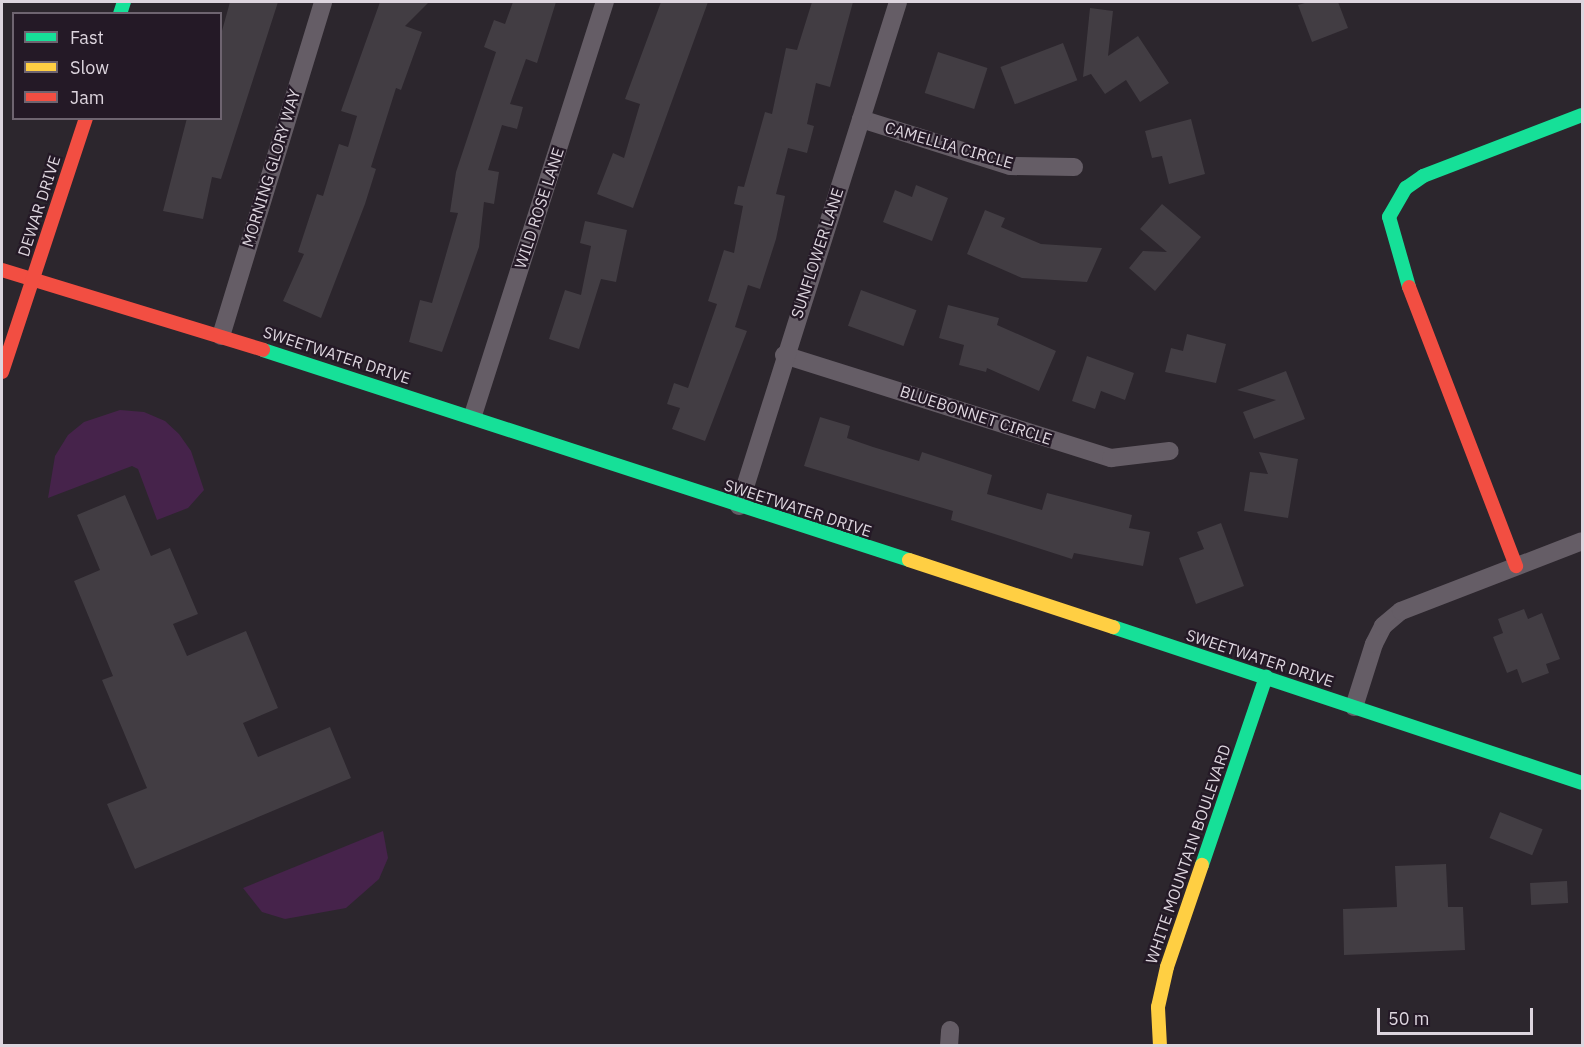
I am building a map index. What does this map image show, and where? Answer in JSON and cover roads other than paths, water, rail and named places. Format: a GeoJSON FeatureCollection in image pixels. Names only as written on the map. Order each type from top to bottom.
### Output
{"type":"FeatureCollection","features":[{"type":"Feature","properties":{"kind":"street","name":"MORNING GLORY WAY"},"geometry":{"type":"LineString","coordinates":[[221,336],[322,2]]}},
{"type":"Feature","properties":{"kind":"street","name":"WILD ROSE LANE"},"geometry":{"type":"LineString","coordinates":[[473,415],[605,2]]}},
{"type":"Feature","properties":{"kind":"street","name":"SUNFLOWER LANE"},"geometry":{"type":"LineString","coordinates":[[739,506],[784,354],[898,2]]}},
{"type":"Feature","properties":{"kind":"street"},"geometry":{"type":"LineString","coordinates":[[1516,566],[1396,253],[1389,217],[1406,188],[1424,176],[1582,115]]}},
{"type":"Feature","properties":{"kind":"street","name":"CAMELLIA CIRCLE"},"geometry":{"type":"LineString","coordinates":[[861,119],[1010,166],[1074,167]]}},
{"type":"Feature","properties":{"kind":"street","name":"DEWAR DRIVE"},"geometry":{"type":"LineString","coordinates":[[2,372],[85,120]]}},
{"type":"Feature","properties":{"kind":"street","name":"SWEETWATER DRIVE"},"geometry":{"type":"LineString","coordinates":[[2,270],[473,415],[739,506],[1266,677],[1582,783]]}},
{"type":"Feature","properties":{"kind":"street","name":"BLUEBONNET CIRCLE"},"geometry":{"type":"LineString","coordinates":[[784,354],[1111,458],[1170,451]]}},
{"type":"Feature","properties":{"kind":"street"},"geometry":{"type":"LineString","coordinates":[[1354,707],[1383,626],[1420,603],[1582,541]]}},
{"type":"Feature","properties":{"kind":"street","name":"WHITE MOUNTAIN BOULEVARD"},"geometry":{"type":"LineString","coordinates":[[1160,1046],[1158,1007],[1167,967],[1266,677]]}}]}
